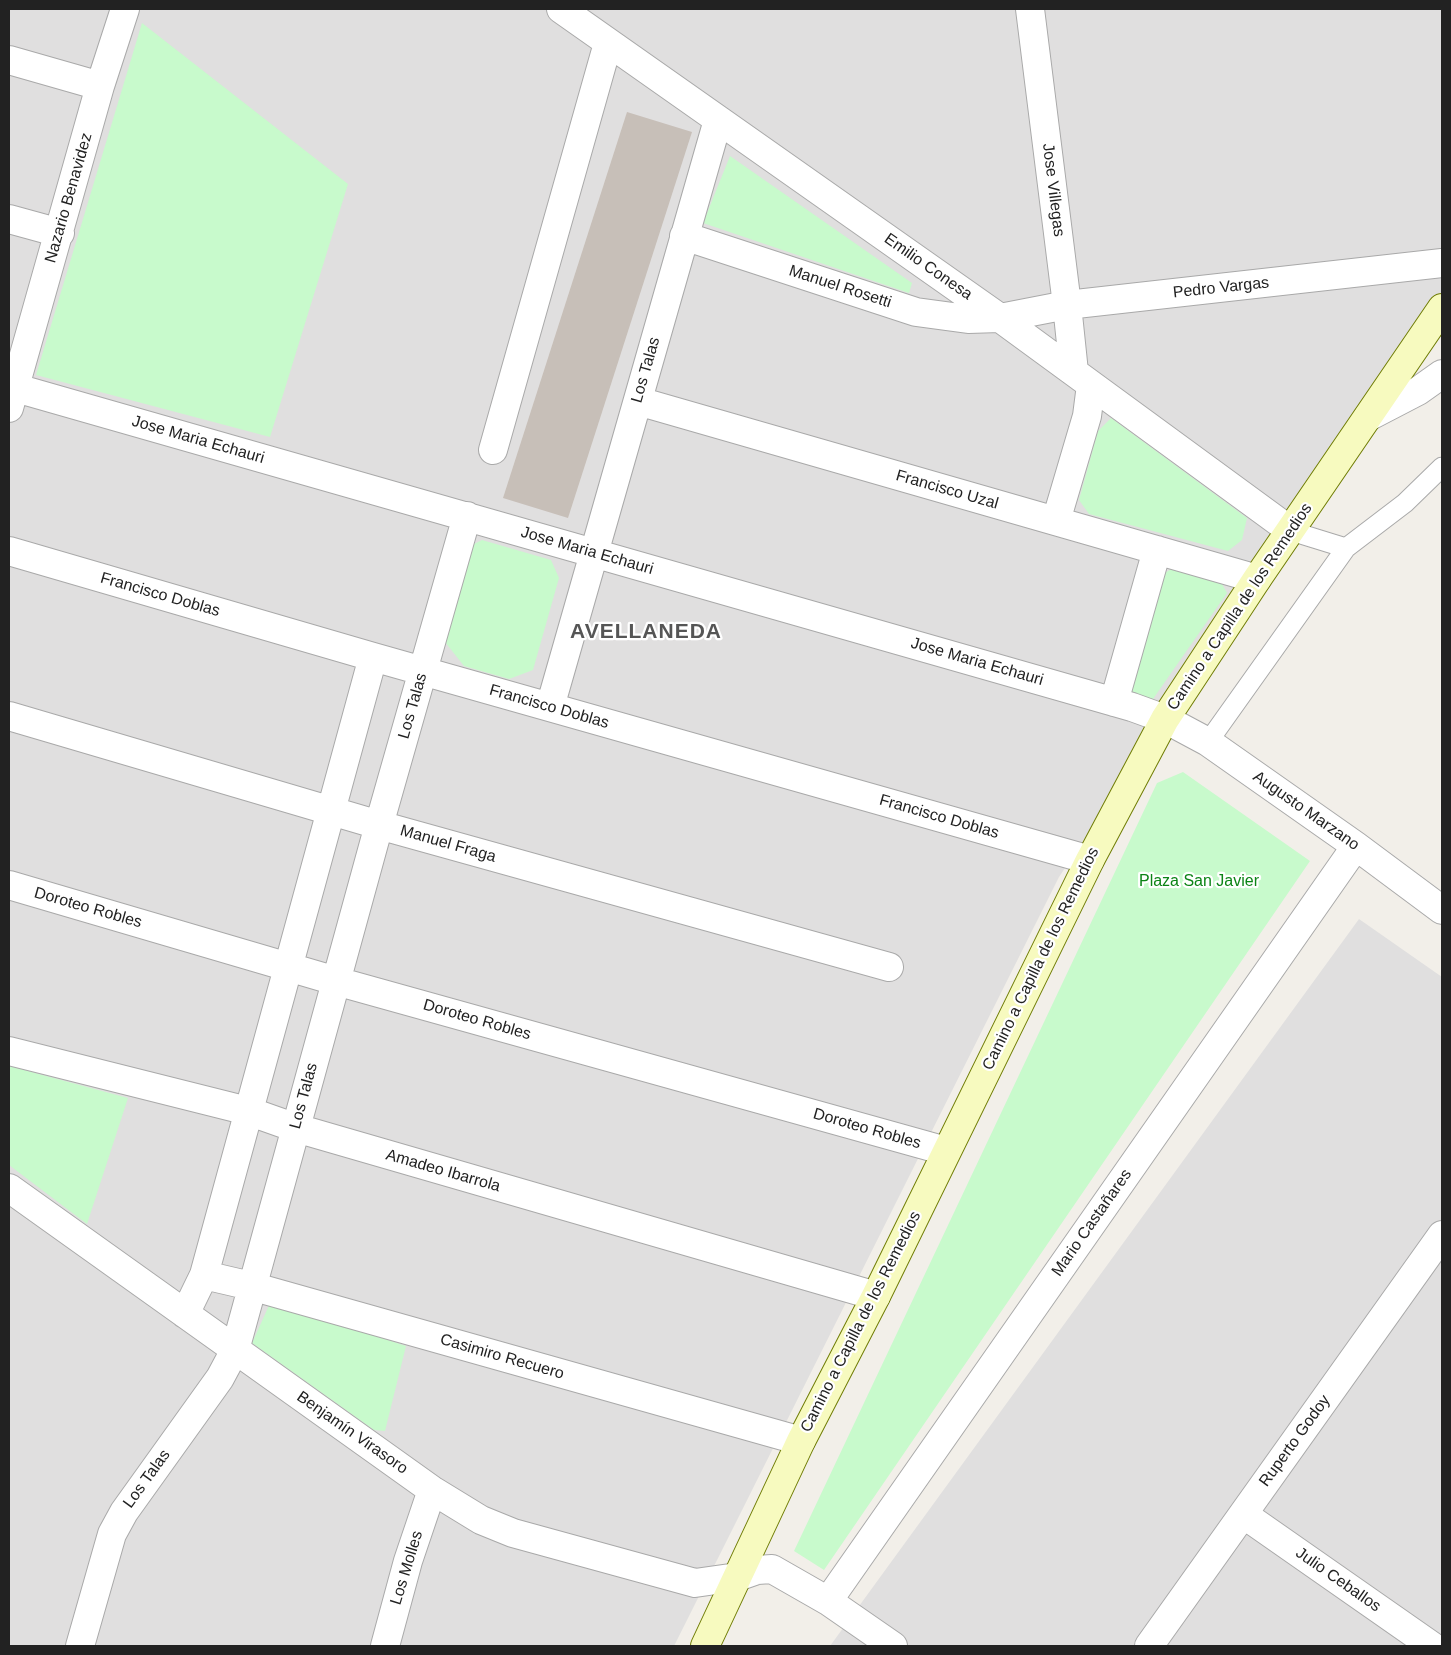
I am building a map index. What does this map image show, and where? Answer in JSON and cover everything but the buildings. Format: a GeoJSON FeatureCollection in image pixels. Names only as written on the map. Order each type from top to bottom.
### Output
{"type":"FeatureCollection","features":[{"type":"Feature","properties":{"kind":"main road","name":"Camino a Capilla de los Remedios"},"geometry":{"type":"LineString","coordinates":[[705,1646],[801,1440],[876,1296],[1090,860],[1165,719],[1257,579],[1442,308]]}},
{"type":"Feature","properties":{"kind":"street","name":"Nazario Benavidez"},"geometry":{"type":"LineString","coordinates":[[11,394],[60,233],[100,86],[125,9]]}},
{"type":"Feature","properties":{"kind":"street","name":"Emilio Conesa"},"geometry":{"type":"LineString","coordinates":[[561,9],[1000,318],[1291,531]]}},
{"type":"Feature","properties":{"kind":"street","name":"Jose Villegas"},"geometry":{"type":"LineString","coordinates":[[1030,9],[1067,305],[1082,379],[1087,416],[1056,521]]}},
{"type":"Feature","properties":{"kind":"street"},"geometry":{"type":"LineString","coordinates":[[493,450],[608,43]]}},
{"type":"Feature","properties":{"kind":"street"},"geometry":{"type":"LineString","coordinates":[[9,60],[100,86]]}},
{"type":"Feature","properties":{"kind":"street","name":"Los Talas"},"geometry":{"type":"LineString","coordinates":[[550,707],[718,120]]}},
{"type":"Feature","properties":{"kind":"street"},"geometry":{"type":"LineString","coordinates":[[9,218],[60,233]]}},
{"type":"Feature","properties":{"kind":"street","name":"Manuel Rosetti"},"geometry":{"type":"LineString","coordinates":[[684,236],[916,312],[968,319],[1000,318]]}},
{"type":"Feature","properties":{"kind":"street","name":"Pedro Vargas"},"geometry":{"type":"LineString","coordinates":[[1000,318],[1067,305],[1442,263]]}},
{"type":"Feature","properties":{"kind":"street"},"geometry":{"type":"LineString","coordinates":[[1368,416],[1418,391],[1442,374]]}},
{"type":"Feature","properties":{"kind":"street","name":"Jose Maria Echauri"},"geometry":{"type":"LineString","coordinates":[[11,394],[467,516],[1114,702],[1165,719]]}},
{"type":"Feature","properties":{"kind":"street","name":"Francisco Uzal"},"geometry":{"type":"LineString","coordinates":[[638,401],[1257,579]]}},
{"type":"Feature","properties":{"kind":"street","name":"Los Talas"},"geometry":{"type":"LineString","coordinates":[[80,1646],[112,1534],[124,1512],[220,1378],[235,1350],[379,825],[467,516]]}},
{"type":"Feature","properties":{"kind":"street"},"geometry":{"type":"LineString","coordinates":[[1114,702],[1157,550]]}},
{"type":"Feature","properties":{"kind":"street","name":"Francisco Doblas"},"geometry":{"type":"LineString","coordinates":[[9,551],[373,657],[1090,860]]}},
{"type":"Feature","properties":{"kind":"street"},"geometry":{"type":"LineString","coordinates":[[185,1314],[204,1275],[373,657]]}},
{"type":"Feature","properties":{"kind":"street","name":"Manuel Fraga"},"geometry":{"type":"LineString","coordinates":[[9,716],[379,825],[889,967]]}},
{"type":"Feature","properties":{"kind":"street","name":"Augusto Marzano"},"geometry":{"type":"LineString","coordinates":[[1165,719],[1208,742],[1356,846],[1442,910]]}},
{"type":"Feature","properties":{"kind":"street","name":"Mario Castañares"},"geometry":{"type":"LineString","coordinates":[[828,1601],[1356,846]]}},
{"type":"Feature","properties":{"kind":"street","name":"Doroteo Robles"},"geometry":{"type":"LineString","coordinates":[[9,885],[336,981],[946,1150]]}},
{"type":"Feature","properties":{"kind":"street","name":"Amadeo Ibarrola"},"geometry":{"type":"LineString","coordinates":[[9,1051],[248,1111],[296,1128],[876,1296]]}},
{"type":"Feature","properties":{"kind":"street","name":"Benjamín Virasoro"},"geometry":{"type":"LineString","coordinates":[[9,1188],[432,1490],[481,1520],[513,1533],[695,1583],[737,1577],[757,1570],[772,1569],[828,1601],[893,1646]]}},
{"type":"Feature","properties":{"kind":"street","name":"Ruperto Godoy"},"geometry":{"type":"LineString","coordinates":[[1149,1646],[1243,1514],[1438,1249]]}},
{"type":"Feature","properties":{"kind":"street","name":"Casimiro Recuero"},"geometry":{"type":"LineString","coordinates":[[204,1275],[251,1286],[801,1440]]}},
{"type":"Feature","properties":{"kind":"street","name":"Los Molles"},"geometry":{"type":"LineString","coordinates":[[385,1646],[408,1560],[432,1490]]}},
{"type":"Feature","properties":{"kind":"street","name":"Julio Ceballos"},"geometry":{"type":"LineString","coordinates":[[1243,1514],[1432,1646]]}},
{"type":"Feature","properties":{"kind":"lane"},"geometry":{"type":"LineString","coordinates":[[1208,742],[1346,548],[1405,503],[1442,467]]}},
{"type":"Feature","properties":{"kind":"lane"},"geometry":{"type":"LineString","coordinates":[[1291,531],[1346,548]]}},
{"type":"Feature","properties":{"kind":"shaded area"},"geometry":{"type":"Polygon","coordinates":[[[9,9],[1442,9],[1442,330],[1165,719],[1059,877],[674,1646],[9,1646],[9,9]]]}},
{"type":"Feature","properties":{"kind":"shaded area"},"geometry":{"type":"Polygon","coordinates":[[[1359,919],[1442,977],[1442,1646],[830,1646],[1359,919]]]}},
{"type":"Feature","properties":{"kind":"green space"},"geometry":{"type":"Polygon","coordinates":[[[142,23],[348,184],[270,437],[36,375],[142,23]]]}},
{"type":"Feature","properties":{"kind":"green space"},"geometry":{"type":"Polygon","coordinates":[[[730,156],[912,283],[909,293],[703,223],[730,156]]]}},
{"type":"Feature","properties":{"kind":"green space"},"geometry":{"type":"Polygon","coordinates":[[[1111,418],[1247,518],[1242,540],[1228,551],[1089,514],[1079,500],[1098,431],[1111,418]]]}},
{"type":"Feature","properties":{"kind":"green space"},"geometry":{"type":"Polygon","coordinates":[[[482,540],[551,560],[559,578],[533,670],[509,679],[464,666],[445,642],[468,547],[482,540]]]}},
{"type":"Feature","properties":{"kind":"green space"},"geometry":{"type":"Polygon","coordinates":[[[1173,568],[1222,584],[1227,593],[1153,699],[1131,696],[1130,682],[1163,574],[1173,568]]]}},
{"type":"Feature","properties":{"kind":"green space","name":"Plaza San Javier"},"geometry":{"type":"Polygon","coordinates":[[[1183,772],[1310,861],[824,1570],[794,1551],[1157,783],[1183,772]]]}},
{"type":"Feature","properties":{"kind":"green space"},"geometry":{"type":"Polygon","coordinates":[[[9,1066],[128,1098],[87,1224],[9,1165],[9,1066]]]}},
{"type":"Feature","properties":{"kind":"green space"},"geometry":{"type":"Polygon","coordinates":[[[271,1301],[406,1346],[385,1431],[374,1430],[252,1343],[271,1301]]]}},
{"type":"Feature","properties":{"kind":"district","name":"AVELLANEDA"},"geometry":{"type":"Point","coordinates":[646,632]}}]}
